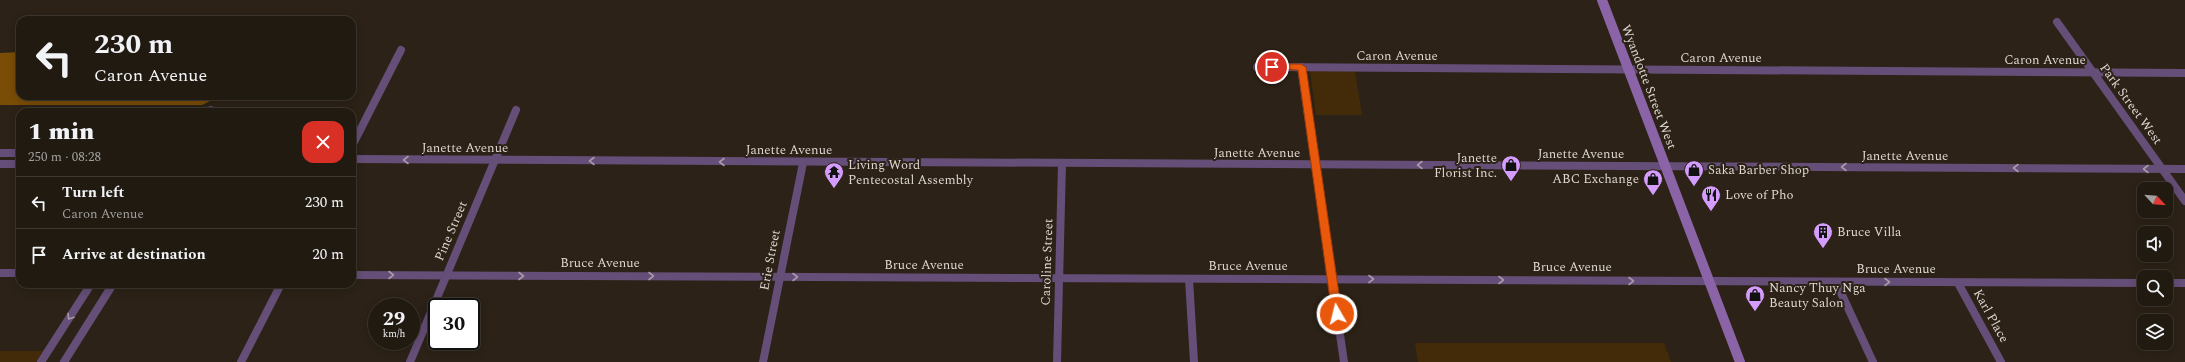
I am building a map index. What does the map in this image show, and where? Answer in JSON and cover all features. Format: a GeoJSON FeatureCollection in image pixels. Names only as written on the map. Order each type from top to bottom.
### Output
{"type":"FeatureCollection","features":[{"type":"Feature","properties":{"kind":"main road","name":"Wyandotte Street West"},"geometry":{"type":"LineString","coordinates":[[1602,0],[1740,362]]}},
{"type":"Feature","properties":{"kind":"street","name":"Park Street West"},"geometry":{"type":"LineString","coordinates":[[2057,22],[2185,201]]}},
{"type":"Feature","properties":{"kind":"street"},"geometry":{"type":"LineString","coordinates":[[356,138],[401,50]]}},
{"type":"Feature","properties":{"kind":"street","name":"Caron Avenue"},"geometry":{"type":"LineString","coordinates":[[1257,67],[2185,73]]}},
{"type":"Feature","properties":{"kind":"street"},"geometry":{"type":"LineString","coordinates":[[1301,67],[1344,362]]}},
{"type":"Feature","properties":{"kind":"street","name":"Pine Street"},"geometry":{"type":"LineString","coordinates":[[410,362],[516,110]]}},
{"type":"Feature","properties":{"kind":"street"},"geometry":{"type":"LineString","coordinates":[[0,153],[16,153]]}},
{"type":"Feature","properties":{"kind":"street","name":"Janette Avenue"},"geometry":{"type":"LineString","coordinates":[[356,159],[2185,169]]}},
{"type":"Feature","properties":{"kind":"street","name":"Erie Street"},"geometry":{"type":"LineString","coordinates":[[763,362],[803,162]]}},
{"type":"Feature","properties":{"kind":"street"},"geometry":{"type":"LineString","coordinates":[[0,164],[16,164]]}},
{"type":"Feature","properties":{"kind":"street","name":"Caroline Street"},"geometry":{"type":"LineString","coordinates":[[1057,362],[1062,164]]}},
{"type":"Feature","properties":{"kind":"street"},"geometry":{"type":"LineString","coordinates":[[0,273],[16,274]]}},
{"type":"Feature","properties":{"kind":"street","name":"Bruce Avenue"},"geometry":{"type":"LineString","coordinates":[[356,275],[2137,283]]}},
{"type":"Feature","properties":{"kind":"street"},"geometry":{"type":"LineString","coordinates":[[1189,279],[1194,362]]}},
{"type":"Feature","properties":{"kind":"street"},"geometry":{"type":"LineString","coordinates":[[1836,282],[1873,362]]}},
{"type":"Feature","properties":{"kind":"street","name":"Karl Place"},"geometry":{"type":"LineString","coordinates":[[1958,282],[2001,362]]}},
{"type":"Feature","properties":{"kind":"street"},"geometry":{"type":"LineString","coordinates":[[2173,283],[2185,283]]}},
{"type":"Feature","properties":{"kind":"street"},"geometry":{"type":"LineString","coordinates":[[41,362],[88,288]]}},
{"type":"Feature","properties":{"kind":"street"},"geometry":{"type":"LineString","coordinates":[[64,362],[110,288]]}},
{"type":"Feature","properties":{"kind":"street"},"geometry":{"type":"LineString","coordinates":[[241,362],[279,288]]}},
{"type":"Feature","properties":{"kind":"shaded area"},"geometry":{"type":"Polygon","coordinates":[[[16,52],[16,100],[212,100],[202,105],[0,105],[0,53],[16,52]]]}},
{"type":"Feature","properties":{"kind":"shaded area"},"geometry":{"type":"Polygon","coordinates":[[[1310,71],[1355,71],[1362,115],[1316,115],[1310,71]]]}},
{"type":"Feature","properties":{"kind":"shaded area"},"geometry":{"type":"Polygon","coordinates":[[[1415,343],[1664,343],[1671,362],[1418,362],[1415,343]]]}},
{"type":"Feature","properties":{"kind":"shaded area"},"geometry":{"type":"Polygon","coordinates":[[[0,351],[43,351],[36,362],[0,362],[0,351]]]}},
{"type":"Feature","properties":{"kind":"place","name":"Janette Florist Inc."},"geometry":{"type":"Point","coordinates":[1511,182]}},
{"type":"Feature","properties":{"kind":"place","name":"Saka Barber Shop"},"geometry":{"type":"Point","coordinates":[1694,187]}},
{"type":"Feature","properties":{"kind":"place","name":"Living Word Pentecostal Assembly"},"geometry":{"type":"Point","coordinates":[834,189]}},
{"type":"Feature","properties":{"kind":"place","name":"ABC Exchange"},"geometry":{"type":"Point","coordinates":[1653,196]}},
{"type":"Feature","properties":{"kind":"place","name":"Love of Pho"},"geometry":{"type":"Point","coordinates":[1711,212]}},
{"type":"Feature","properties":{"kind":"place","name":"Bruce Villa"},"geometry":{"type":"Point","coordinates":[1823,249]}},
{"type":"Feature","properties":{"kind":"place","name":"Nancy Thuy Nga Beauty Salon"},"geometry":{"type":"Point","coordinates":[1755,312]}},
{"type":"Feature","properties":{"kind":"route"},"geometry":{"type":"LineString","coordinates":[[1272,67],[1301,67],[1337,314]]}}]}
